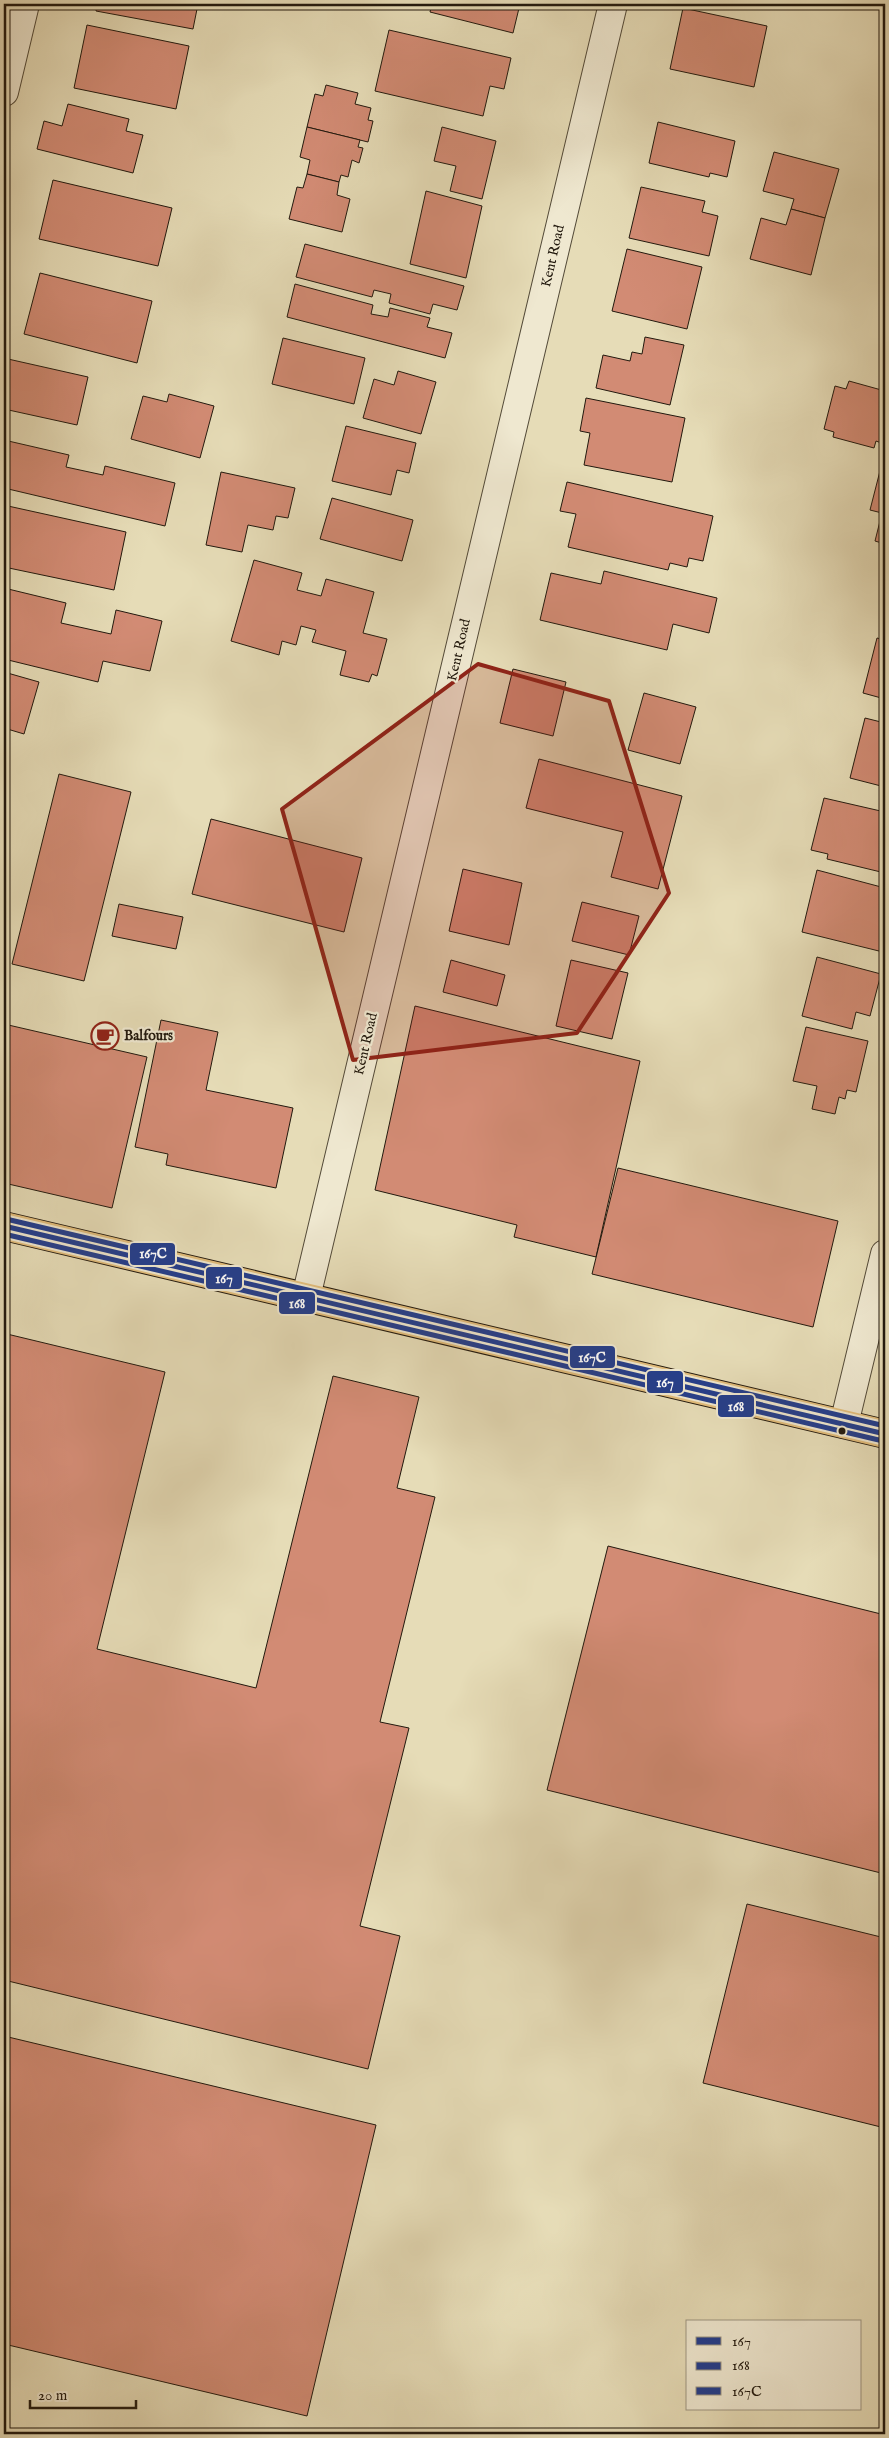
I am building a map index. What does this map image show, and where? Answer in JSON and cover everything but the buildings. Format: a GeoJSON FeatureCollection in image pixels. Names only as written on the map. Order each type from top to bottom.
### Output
{"type":"FeatureCollection","features":[{"type":"Feature","properties":{"kind":"main road"},"geometry":{"type":"LineString","coordinates":[[4,1226],[885,1434]]}},
{"type":"Feature","properties":{"kind":"street"},"geometry":{"type":"LineString","coordinates":[[4,92],[25,4]]}},
{"type":"Feature","properties":{"kind":"street","name":"Kent Road"},"geometry":{"type":"LineString","coordinates":[[306,1297],[613,4]]}},
{"type":"Feature","properties":{"kind":"street"},"geometry":{"type":"LineString","coordinates":[[844,1424],[885,1254]]}},
{"type":"Feature","properties":{"kind":"highlighted area"},"geometry":{"type":"Polygon","coordinates":[[[478,664],[609,701],[669,893],[577,1033],[353,1060],[282,809],[478,664]]]}},
{"type":"Feature","properties":{"kind":"transit line","name":"167C"},"geometry":{"type":"LineString","coordinates":[[6,1219],[885,1426]]}},
{"type":"Feature","properties":{"kind":"transit line","name":"167"},"geometry":{"type":"LineString","coordinates":[[4,1226],[885,1434]]}},
{"type":"Feature","properties":{"kind":"transit line","name":"168"},"geometry":{"type":"LineString","coordinates":[[4,1234],[883,1441]]}},
{"type":"Feature","properties":{"kind":"place","name":"Balfours"},"geometry":{"type":"Point","coordinates":[105,1036]}}]}
